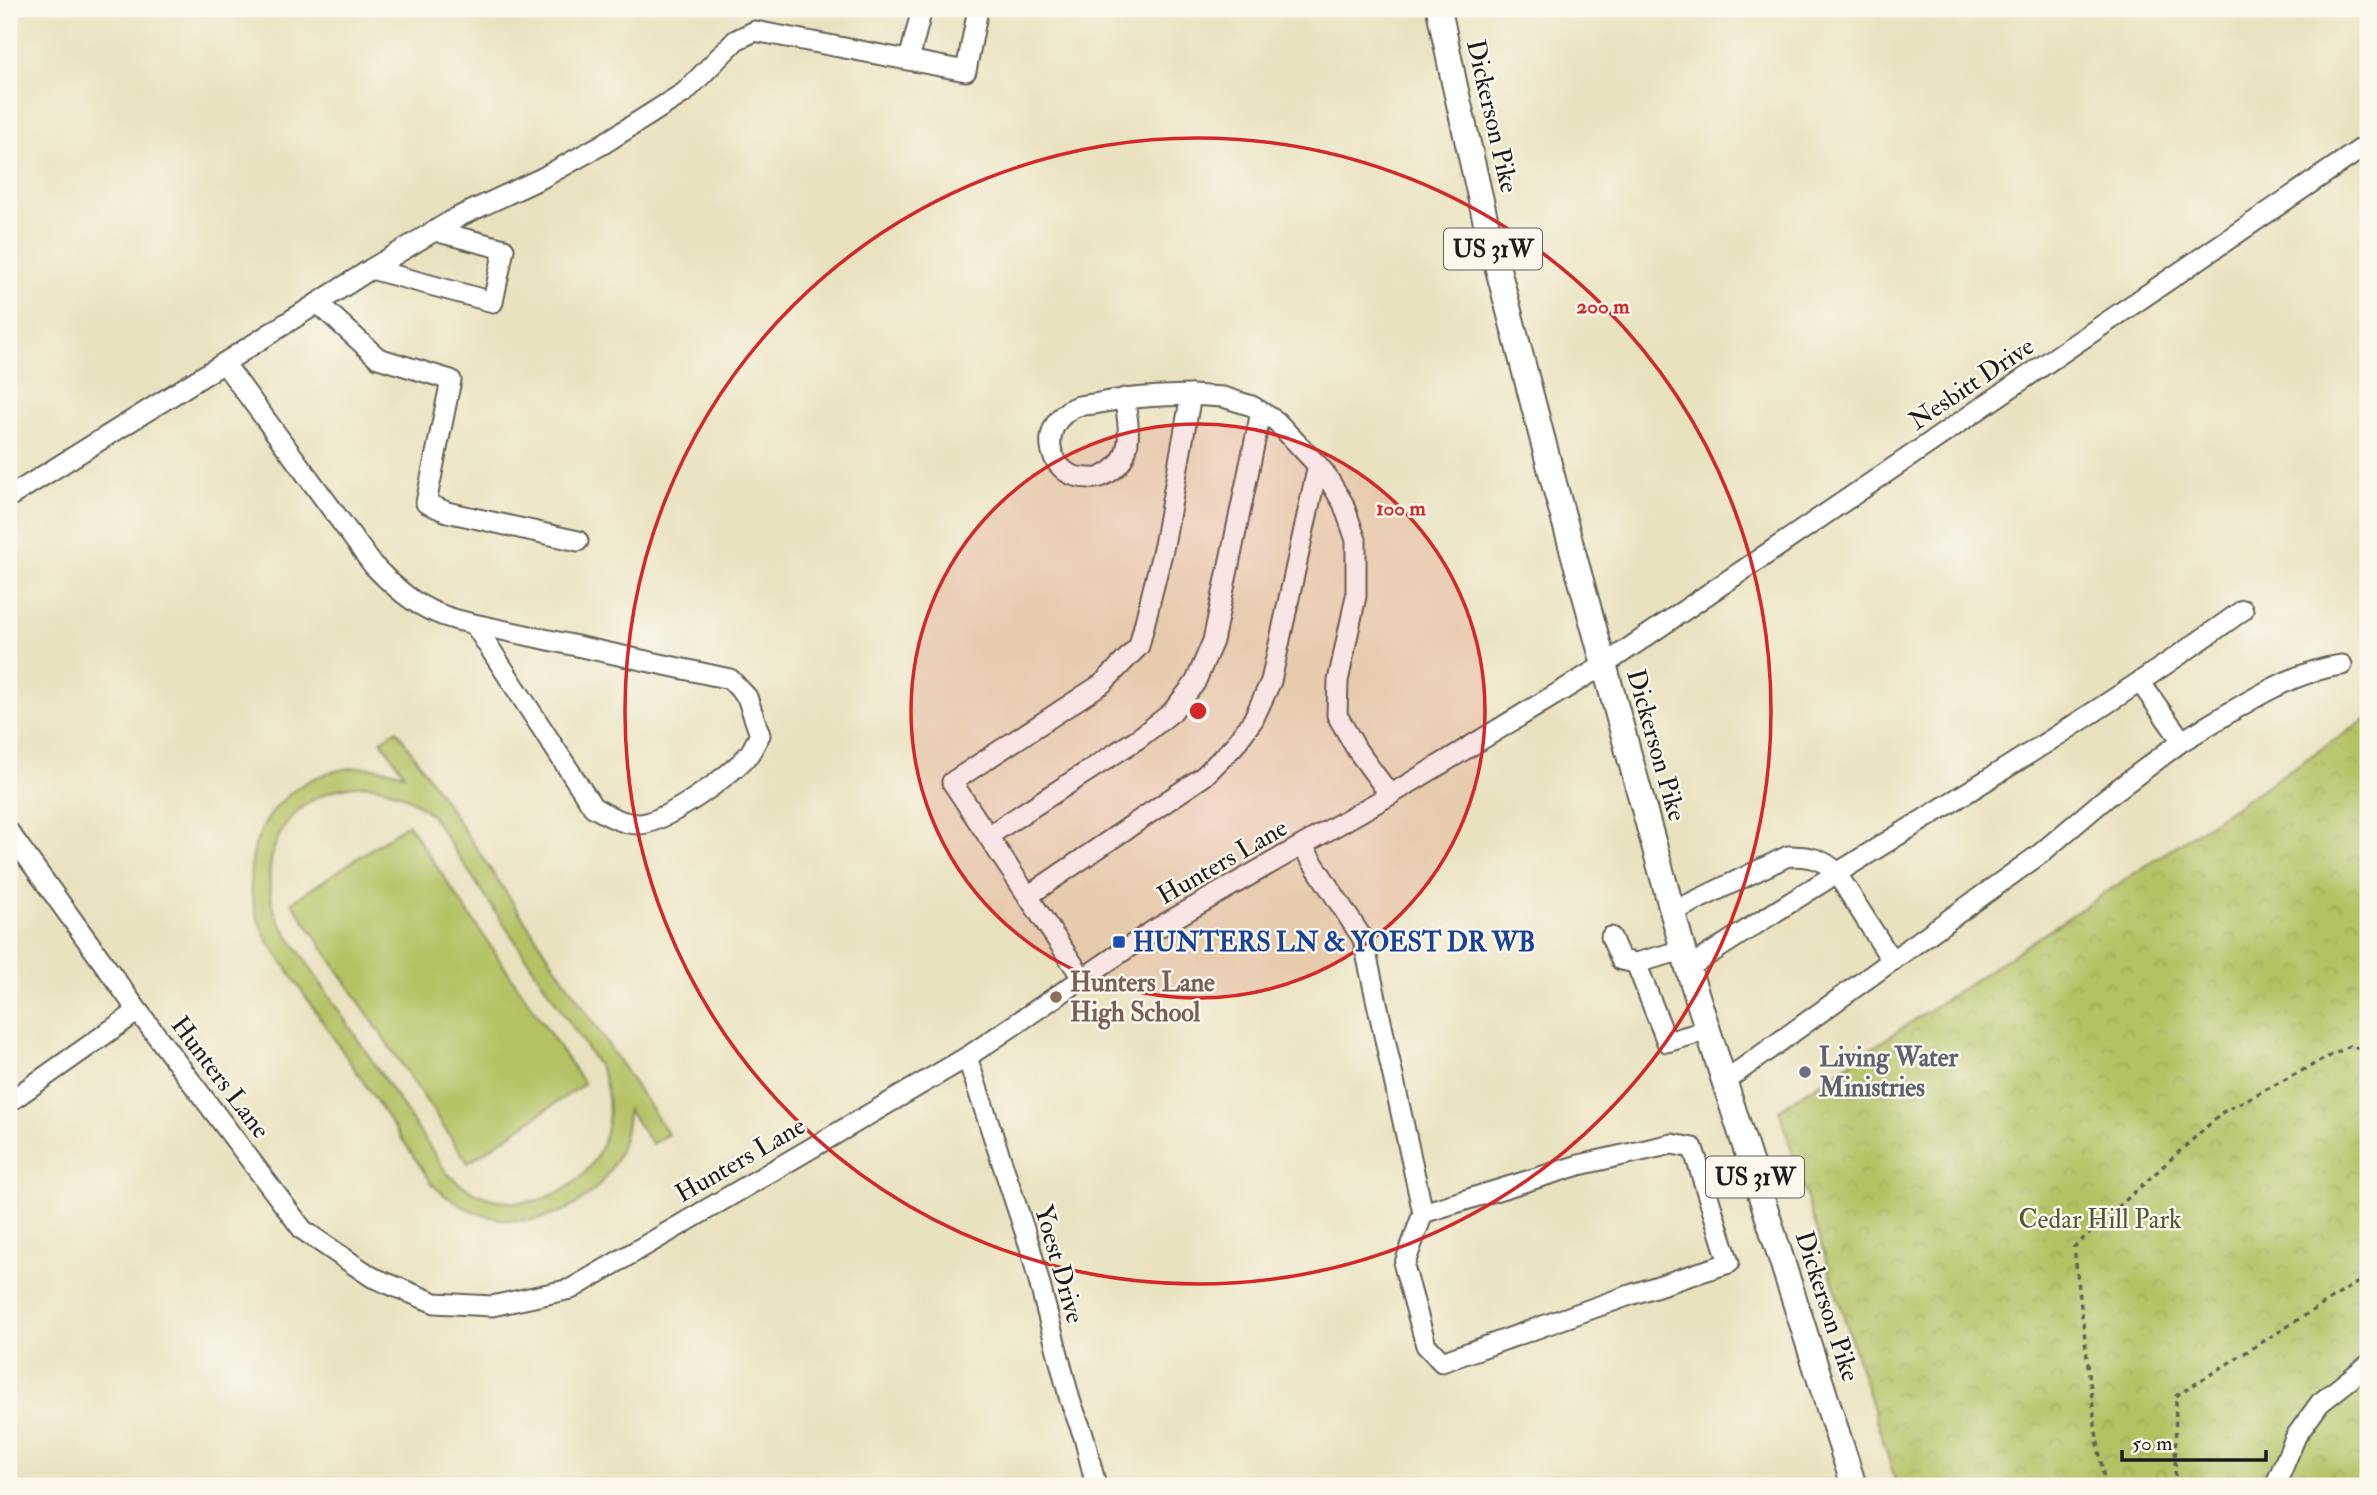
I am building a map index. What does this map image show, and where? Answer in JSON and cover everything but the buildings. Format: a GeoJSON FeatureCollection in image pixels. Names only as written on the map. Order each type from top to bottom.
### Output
{"type":"FeatureCollection","features":[{"type":"Feature","properties":{"kind":"main road","name":"Dickerson Pike"},"geometry":{"type":"LineString","coordinates":[[1439,9],[1487,227],[1685,959],[1854,1486]]}},
{"type":"Feature","properties":{"kind":"street"},"geometry":{"type":"LineString","coordinates":[[909,60],[922,9]]}},
{"type":"Feature","properties":{"kind":"street"},"geometry":{"type":"LineString","coordinates":[[9,497],[371,268],[435,230],[542,178],[603,144],[685,92],[736,40],[755,31],[966,71],[978,9]]}},
{"type":"Feature","properties":{"kind":"street","name":"Nesbitt Drive"},"geometry":{"type":"LineString","coordinates":[[1604,665],[2368,144]]}},
{"type":"Feature","properties":{"kind":"street"},"geometry":{"type":"LineString","coordinates":[[371,268],[493,302],[504,249],[435,230]]}},
{"type":"Feature","properties":{"kind":"street"},"geometry":{"type":"LineString","coordinates":[[318,303],[378,358],[451,380],[426,503],[447,512],[578,541]]}},
{"type":"Feature","properties":{"kind":"street"},"geometry":{"type":"LineString","coordinates":[[224,363],[373,565],[398,592],[444,618],[474,624],[730,679],[747,697],[760,735],[748,755],[722,779],[667,816],[640,825],[614,820],[593,807],[474,624]]}},
{"type":"Feature","properties":{"kind":"street"},"geometry":{"type":"LineString","coordinates":[[1083,979],[952,782],[1103,683],[1139,646],[1164,545],[1191,395]]}},
{"type":"Feature","properties":{"kind":"street"},"geometry":{"type":"LineString","coordinates":[[1124,398],[1129,427],[1127,449],[1119,466],[1099,479],[1082,478],[1066,472],[1056,461],[1050,435],[1056,422],[1073,408],[1124,398],[1191,395],[1223,397],[1252,406],[1276,421],[1318,465],[1343,503],[1356,540],[1356,596],[1338,681],[1337,715],[1357,750],[1390,795]]}},
{"type":"Feature","properties":{"kind":"street"},"geometry":{"type":"LineString","coordinates":[[988,836],[1139,738],[1172,712],[1195,682],[1213,641],[1261,412]]}},
{"type":"Feature","properties":{"kind":"street"},"geometry":{"type":"LineString","coordinates":[[1028,896],[1204,776],[1234,746],[1253,720],[1272,681],[1318,465]]}},
{"type":"Feature","properties":{"kind":"street"},"geometry":{"type":"LineString","coordinates":[[1611,937],[1621,960],[1636,963],[1685,959],[1836,872],[2140,682],[2243,610]]}},
{"type":"Feature","properties":{"kind":"street","name":"Hunters Lane"},"geometry":{"type":"LineString","coordinates":[[9,832],[138,1011],[303,1230],[372,1277],[435,1303],[492,1306],[571,1289],[967,1057],[1154,930],[1390,795],[1604,665]]}},
{"type":"Feature","properties":{"kind":"street"},"geometry":{"type":"LineString","coordinates":[[1725,1081],[2040,854],[2106,798],[2182,741],[2290,679],[2322,668],[2342,665]]}},
{"type":"Feature","properties":{"kind":"street"},"geometry":{"type":"LineString","coordinates":[[2140,682],[2182,741]]}},
{"type":"Feature","properties":{"kind":"street"},"geometry":{"type":"LineString","coordinates":[[1302,846],[1363,939],[1423,1213],[1404,1266],[1426,1345],[1442,1362],[1728,1263],[1693,1147],[1672,1144],[1579,1165],[1423,1213]]}},
{"type":"Feature","properties":{"kind":"street"},"geometry":{"type":"LineString","coordinates":[[1672,912],[1788,856],[1808,856],[1828,864],[1836,872],[1892,961]]}},
{"type":"Feature","properties":{"kind":"street"},"geometry":{"type":"LineString","coordinates":[[1636,963],[1667,1042],[1708,1030]]}},
{"type":"Feature","properties":{"kind":"street"},"geometry":{"type":"LineString","coordinates":[[9,1102],[138,1011]]}},
{"type":"Feature","properties":{"kind":"street","name":"Yoest Drive"},"geometry":{"type":"LineString","coordinates":[[967,1057],[1030,1247],[1096,1486]]}},
{"type":"Feature","properties":{"kind":"street"},"geometry":{"type":"LineString","coordinates":[[2275,1486],[2296,1436],[2320,1403],[2368,1365]]}},
{"type":"Feature","properties":{"kind":"path"},"geometry":{"type":"LineString","coordinates":[[2105,1486],[2074,1247],[2223,1112],[2349,1046],[2368,1050]]}},
{"type":"Feature","properties":{"kind":"path"},"geometry":{"type":"LineString","coordinates":[[2175,1486],[2176,1396],[2368,1276]]}},
{"type":"Feature","properties":{"kind":"green space","name":"Cedar Hill Park"},"geometry":{"type":"Polygon","coordinates":[[[2368,718],[2368,1486],[1897,1486],[1779,1110],[2368,718]]]}},
{"type":"Feature","properties":{"kind":"green space"},"geometry":{"type":"Polygon","coordinates":[[[397,730],[668,1134],[652,1144],[628,1110],[621,1146],[606,1176],[584,1199],[557,1213],[527,1220],[495,1218],[463,1206],[433,1185],[268,941],[254,904],[251,869],[259,836],[275,808],[299,786],[330,772],[365,768],[404,774],[381,740],[397,730]],[[375,786],[340,789],[317,797],[299,810],[284,827],[275,846],[270,869],[271,893],[277,918],[447,1173],[478,1194],[510,1202],[540,1199],[568,1187],[590,1166],[604,1139],[609,1106],[601,1070],[431,815],[401,794],[375,786]]]}},
{"type":"Feature","properties":{"kind":"green space"},"geometry":{"type":"Polygon","coordinates":[[[408,824],[584,1084],[468,1163],[292,902],[408,824]]]}},
{"type":"Feature","properties":{"kind":"place","name":"HUNTERS LN & YOEST DR WB"},"geometry":{"type":"Point","coordinates":[1119,942]}},
{"type":"Feature","properties":{"kind":"place","name":"Hunters Lane High School"},"geometry":{"type":"Point","coordinates":[1056,997]}},
{"type":"Feature","properties":{"kind":"place","name":"Living Water Ministries"},"geometry":{"type":"Point","coordinates":[1805,1072]}}]}
